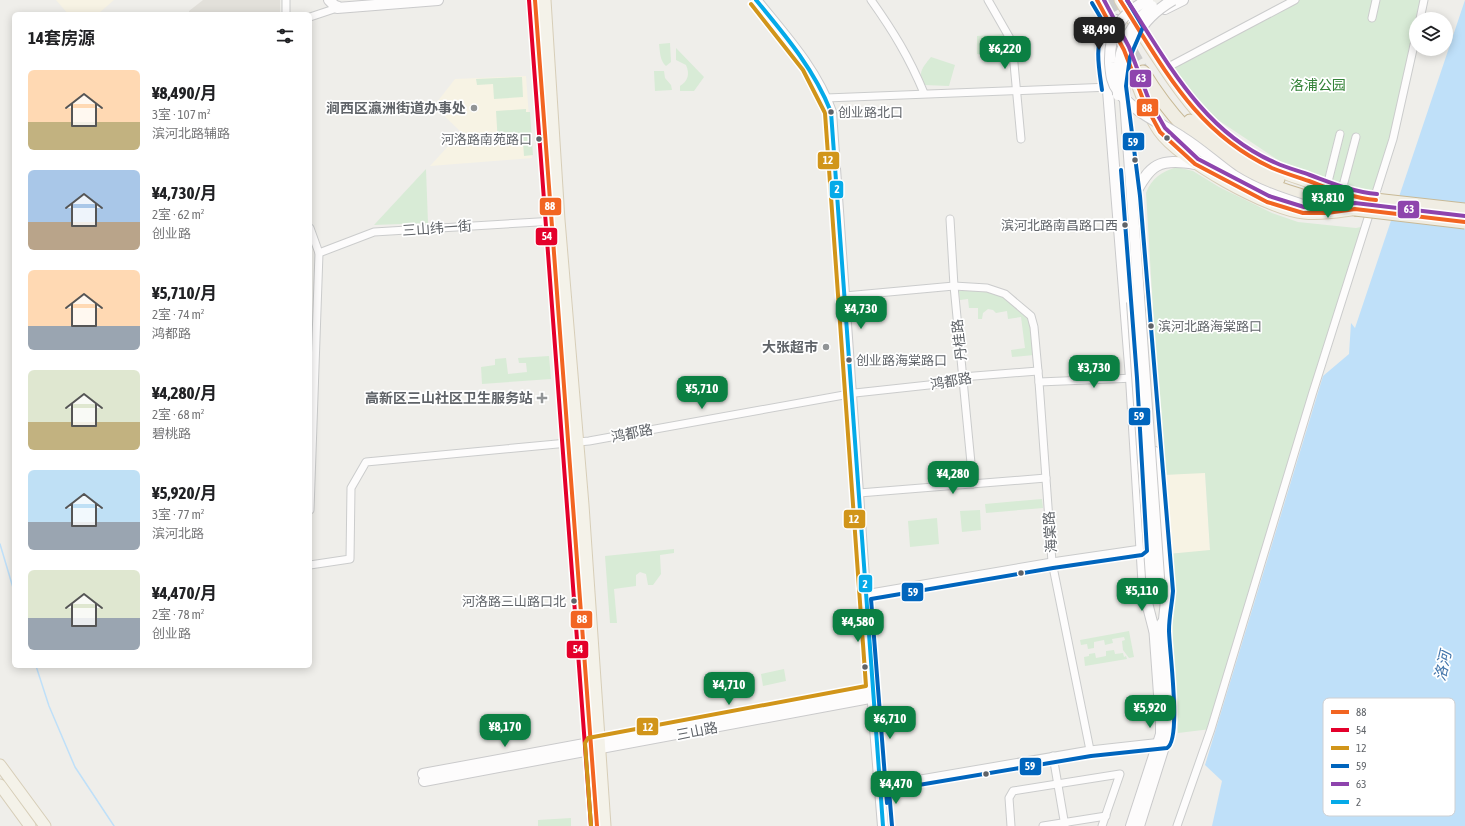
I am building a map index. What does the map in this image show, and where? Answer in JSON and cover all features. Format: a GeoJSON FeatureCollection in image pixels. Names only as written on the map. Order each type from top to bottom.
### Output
{"type":"FeatureCollection","features":[{"type":"Feature","properties":{"kind":"highway"},"geometry":{"type":"LineString","coordinates":[[1147,70],[1161,100],[1180,124],[1228,165],[1248,177],[1313,200],[1465,210]]}},
{"type":"Feature","properties":{"kind":"highway"},"geometry":{"type":"LineString","coordinates":[[1356,203],[1465,222]]}},
{"type":"Feature","properties":{"kind":"main road"},"geometry":{"type":"LineString","coordinates":[[335,3],[378,0]]}},
{"type":"Feature","properties":{"kind":"main road"},"geometry":{"type":"LineString","coordinates":[[335,3],[438,0]]}},
{"type":"Feature","properties":{"kind":"main road"},"geometry":{"type":"LineString","coordinates":[[535,0],[574,443],[596,746],[605,826]]}},
{"type":"Feature","properties":{"kind":"main road"},"geometry":{"type":"LineString","coordinates":[[545,0],[555,220]]}},
{"type":"Feature","properties":{"kind":"main road"},"geometry":{"type":"LineString","coordinates":[[756,0],[809,68],[827,97]]}},
{"type":"Feature","properties":{"kind":"main road"},"geometry":{"type":"LineString","coordinates":[[761,0],[812,66],[834,112],[873,694],[885,826]]}},
{"type":"Feature","properties":{"kind":"main road"},"geometry":{"type":"LineString","coordinates":[[1097,0],[1112,25],[1124,50],[1144,102],[1160,132],[1195,164],[1267,202],[1303,213],[1327,213],[1356,203]]}},
{"type":"Feature","properties":{"kind":"main road"},"geometry":{"type":"LineString","coordinates":[[1120,0],[1177,89],[1195,112],[1215,131],[1231,144],[1272,168],[1356,203]]}},
{"type":"Feature","properties":{"kind":"main road"},"geometry":{"type":"LineString","coordinates":[[1146,0],[1127,11],[1112,25],[1106,36],[1105,52],[1131,378],[1144,591],[1158,630]]}},
{"type":"Feature","properties":{"kind":"main road"},"geometry":{"type":"LineString","coordinates":[[1146,0],[1124,16],[1113,34],[1110,48],[1111,76],[1118,91],[1138,110],[1189,141],[1233,174],[1258,189],[1303,205],[1321,208],[1356,203]]}},
{"type":"Feature","properties":{"kind":"main road"},"geometry":{"type":"LineString","coordinates":[[1156,591],[1117,76],[1124,44],[1132,27],[1140,16],[1161,0]]}},
{"type":"Feature","properties":{"kind":"main road"},"geometry":{"type":"LineString","coordinates":[[1131,826],[1169,721],[1158,630],[1124,86],[1127,61],[1134,39],[1149,17],[1173,0]]}},
{"type":"Feature","properties":{"kind":"main road"},"geometry":{"type":"LineString","coordinates":[[1158,630],[1167,591],[1134,196],[1120,86],[1120,68],[1124,50],[1137,27],[1153,16],[1183,0]]}},
{"type":"Feature","properties":{"kind":"main road"},"geometry":{"type":"LineString","coordinates":[[1134,196],[1149,171],[1162,164],[1172,161],[1195,164]]}},
{"type":"Feature","properties":{"kind":"main road","name":"三山路"},"geometry":{"type":"LineString","coordinates":[[423,778],[873,694]]}},
{"type":"Feature","properties":{"kind":"main road"},"geometry":{"type":"LineString","coordinates":[[1139,826],[1162,742]]}},
{"type":"Feature","properties":{"kind":"main road"},"geometry":{"type":"LineString","coordinates":[[596,746],[597,826]]}},
{"type":"Feature","properties":{"kind":"main road"},"geometry":{"type":"LineString","coordinates":[[0,765],[45,826]]}},
{"type":"Feature","properties":{"kind":"main road"},"geometry":{"type":"LineString","coordinates":[[0,785],[30,826]]}},
{"type":"Feature","properties":{"kind":"street"},"geometry":{"type":"LineString","coordinates":[[286,0],[286,12]]}},
{"type":"Feature","properties":{"kind":"street"},"geometry":{"type":"LineString","coordinates":[[871,0],[893,31],[910,59],[924,93]]}},
{"type":"Feature","properties":{"kind":"street"},"geometry":{"type":"LineString","coordinates":[[988,0],[1012,42],[1022,139]]}},
{"type":"Feature","properties":{"kind":"street"},"geometry":{"type":"LineString","coordinates":[[1172,65],[1295,0]]}},
{"type":"Feature","properties":{"kind":"street"},"geometry":{"type":"LineString","coordinates":[[1372,18],[1376,0]]}},
{"type":"Feature","properties":{"kind":"street"},"geometry":{"type":"LineString","coordinates":[[1421,12],[1424,0]]}},
{"type":"Feature","properties":{"kind":"street"},"geometry":{"type":"LineString","coordinates":[[312,13],[335,3]]}},
{"type":"Feature","properties":{"kind":"street"},"geometry":{"type":"LineString","coordinates":[[312,16],[335,3]]}},
{"type":"Feature","properties":{"kind":"street"},"geometry":{"type":"LineString","coordinates":[[1177,826],[1211,729],[1312,395],[1393,139],[1412,56]]}},
{"type":"Feature","properties":{"kind":"street"},"geometry":{"type":"LineString","coordinates":[[827,97],[1120,86]]}},
{"type":"Feature","properties":{"kind":"street"},"geometry":{"type":"LineString","coordinates":[[1328,182],[1340,134]]}},
{"type":"Feature","properties":{"kind":"street"},"geometry":{"type":"LineString","coordinates":[[1344,186],[1356,137]]}},
{"type":"Feature","properties":{"kind":"street","name":"丹桂路"},"geometry":{"type":"LineString","coordinates":[[950,219],[954,286],[973,484]]}},
{"type":"Feature","properties":{"kind":"street","name":"三山纬一街"},"geometry":{"type":"LineString","coordinates":[[319,253],[374,232],[555,220]]}},
{"type":"Feature","properties":{"kind":"street"},"geometry":{"type":"LineString","coordinates":[[312,234],[319,253],[312,453]]}},
{"type":"Feature","properties":{"kind":"street","name":"海棠路"},"geometry":{"type":"LineString","coordinates":[[846,296],[954,286],[993,290],[1005,294],[1022,306],[1030,316],[1034,328],[1039,382],[1052,562],[1090,750]]}},
{"type":"Feature","properties":{"kind":"street","name":"鸿都路"},"geometry":{"type":"LineString","coordinates":[[312,565],[350,559],[351,488],[366,462],[574,443],[853,394],[938,384],[962,377],[1038,371]]}},
{"type":"Feature","properties":{"kind":"street"},"geometry":{"type":"LineString","coordinates":[[1039,382],[1148,377]]}},
{"type":"Feature","properties":{"kind":"street"},"geometry":{"type":"LineString","coordinates":[[860,493],[1046,478]]}},
{"type":"Feature","properties":{"kind":"street"},"geometry":{"type":"LineString","coordinates":[[867,594],[1052,562],[1141,549]]}},
{"type":"Feature","properties":{"kind":"street"},"geometry":{"type":"LineString","coordinates":[[881,786],[1090,750],[1162,742]]}},
{"type":"Feature","properties":{"kind":"street"},"geometry":{"type":"LineString","coordinates":[[1053,756],[1065,824]]}},
{"type":"Feature","properties":{"kind":"street"},"geometry":{"type":"LineString","coordinates":[[1011,826],[1009,798],[1013,791],[1120,774],[1102,826]]}},
{"type":"Feature","properties":{"kind":"street"},"geometry":{"type":"LineString","coordinates":[[1043,826],[1065,824],[1106,816]]}},
{"type":"Feature","properties":{"kind":"shaded area"},"geometry":{"type":"Polygon","coordinates":[[[56,0],[114,0],[100,12],[66,12],[56,0]]]}},
{"type":"Feature","properties":{"kind":"shaded area"},"geometry":{"type":"Polygon","coordinates":[[[203,0],[280,0],[280,12],[189,11],[203,0]]]}},
{"type":"Feature","properties":{"kind":"shaded area"},"geometry":{"type":"Polygon","coordinates":[[[526,76],[532,158],[430,166],[461,132],[434,106],[455,79],[526,76]]]}},
{"type":"Feature","properties":{"kind":"shaded area"},"geometry":{"type":"Polygon","coordinates":[[[1205,472],[1210,551],[1168,554],[1163,475],[1205,472]]]}},
{"type":"Feature","properties":{"kind":"green space","name":"洛浦公园"},"geometry":{"type":"Polygon","coordinates":[[[1295,0],[1424,0],[1421,12],[1409,12],[1409,56],[1411,56],[1376,194],[1328,182],[1284,164],[1218,120],[1197,98],[1172,65],[1295,0]]]}},
{"type":"Feature","properties":{"kind":"green space"},"geometry":{"type":"Polygon","coordinates":[[[1006,34],[997,57],[977,54],[977,36],[1006,34]]]}},
{"type":"Feature","properties":{"kind":"green space"},"geometry":{"type":"Polygon","coordinates":[[[670,43],[671,62],[666,66],[661,59],[659,44],[670,43]]]}},
{"type":"Feature","properties":{"kind":"green space"},"geometry":{"type":"Polygon","coordinates":[[[676,48],[704,77],[694,91],[680,91],[680,86],[685,82],[688,71],[686,65],[676,60],[676,48]]]}},
{"type":"Feature","properties":{"kind":"green space"},"geometry":{"type":"Polygon","coordinates":[[[931,57],[955,65],[949,86],[924,85],[921,77],[922,70],[931,57]]]}},
{"type":"Feature","properties":{"kind":"green space"},"geometry":{"type":"Polygon","coordinates":[[[654,71],[664,71],[665,78],[671,85],[672,90],[655,91],[654,71]]]}},
{"type":"Feature","properties":{"kind":"green space"},"geometry":{"type":"Polygon","coordinates":[[[522,77],[523,97],[494,99],[493,84],[477,85],[476,79],[522,77]]]}},
{"type":"Feature","properties":{"kind":"green space"},"geometry":{"type":"Polygon","coordinates":[[[526,109],[526,112],[530,112],[533,155],[524,156],[523,142],[498,144],[496,111],[526,109]]]}},
{"type":"Feature","properties":{"kind":"green space"},"geometry":{"type":"Polygon","coordinates":[[[1177,167],[1193,171],[1219,187],[1272,213],[1298,222],[1356,228],[1366,226],[1211,729],[1178,733],[1168,554],[1210,550],[1205,473],[1163,475],[1146,193],[1151,183],[1158,176],[1177,167]]]}},
{"type":"Feature","properties":{"kind":"green space"},"geometry":{"type":"Polygon","coordinates":[[[426,169],[428,223],[374,225],[426,169]]]}},
{"type":"Feature","properties":{"kind":"green space"},"geometry":{"type":"Polygon","coordinates":[[[959,291],[984,291],[1003,297],[1029,320],[1034,355],[1012,357],[1011,350],[1025,348],[1021,317],[1008,319],[1007,311],[996,313],[993,310],[988,309],[983,313],[982,319],[978,319],[978,308],[969,308],[968,299],[960,300],[959,291]]]}},
{"type":"Feature","properties":{"kind":"green space"},"geometry":{"type":"Polygon","coordinates":[[[549,356],[551,379],[482,384],[481,367],[495,365],[495,359],[506,358],[508,374],[527,372],[526,363],[519,363],[518,358],[549,356]]]}},
{"type":"Feature","properties":{"kind":"green space"},"geometry":{"type":"Polygon","coordinates":[[[1042,499],[1043,508],[986,513],[985,504],[1042,499]]]}},
{"type":"Feature","properties":{"kind":"green space"},"geometry":{"type":"Polygon","coordinates":[[[980,510],[981,530],[962,532],[960,511],[980,510]]]}},
{"type":"Feature","properties":{"kind":"green space"},"geometry":{"type":"Polygon","coordinates":[[[937,518],[939,544],[910,547],[908,521],[937,518]]]}},
{"type":"Feature","properties":{"kind":"green space"},"geometry":{"type":"Polygon","coordinates":[[[674,549],[674,553],[660,555],[661,574],[653,585],[648,585],[646,574],[640,572],[636,575],[636,586],[614,589],[617,623],[610,623],[605,556],[674,549]]]}},
{"type":"Feature","properties":{"kind":"green space"},"geometry":{"type":"Polygon","coordinates":[[[1129,631],[1134,657],[1129,658],[1123,650],[1122,641],[1125,640],[1124,637],[1112,639],[1113,643],[1105,645],[1104,640],[1094,642],[1094,648],[1088,649],[1087,644],[1081,645],[1080,640],[1129,631]]]}},
{"type":"Feature","properties":{"kind":"green space"},"geometry":{"type":"Polygon","coordinates":[[[1114,650],[1115,654],[1123,653],[1124,657],[1126,656],[1127,659],[1085,666],[1084,657],[1089,656],[1089,654],[1095,653],[1096,658],[1106,656],[1106,651],[1114,650]]]}},
{"type":"Feature","properties":{"kind":"green space"},"geometry":{"type":"Polygon","coordinates":[[[784,669],[786,681],[763,686],[761,674],[784,669]]]}},
{"type":"Feature","properties":{"kind":"green space"},"geometry":{"type":"Polygon","coordinates":[[[571,818],[571,826],[538,826],[538,820],[571,818]]]}},
{"type":"Feature","properties":{"kind":"water","name":"洛河"},"geometry":{"type":"Polygon","coordinates":[[[1465,0],[1465,826],[1212,826],[1222,781],[1205,765],[1323,376],[1349,354],[1351,323],[1355,328],[1446,56],[1453,56],[1453,36],[1465,0]]]}},
{"type":"Feature","properties":{"kind":"waterway"},"geometry":{"type":"LineString","coordinates":[[0,544],[12,584]]}},
{"type":"Feature","properties":{"kind":"waterway"},"geometry":{"type":"LineString","coordinates":[[37,668],[49,706],[75,767],[114,826]]}},
{"type":"Feature","properties":{"kind":"tunnel"},"geometry":{"type":"LineString","coordinates":[[1109,0],[1122,23]]}},
{"type":"Feature","properties":{"kind":"tunnel"},"geometry":{"type":"LineString","coordinates":[[1112,17],[1143,72]]}},
{"type":"Feature","properties":{"kind":"transit line","name":"54"},"geometry":{"type":"LineString","coordinates":[[529,0],[591,826]]}},
{"type":"Feature","properties":{"kind":"transit line","name":"88"},"geometry":{"type":"LineString","coordinates":[[535,0],[597,826]]}},
{"type":"Feature","properties":{"kind":"transit line","name":"2"},"geometry":{"type":"LineString","coordinates":[[756,0],[798,53],[816,81],[831,112],[883,826]]}},
{"type":"Feature","properties":{"kind":"transit line","name":"88"},"geometry":{"type":"LineString","coordinates":[[1097,0],[1124,50],[1144,102],[1160,132],[1195,164],[1267,202],[1303,213],[1327,213],[1355,209],[1465,222]]}},
{"type":"Feature","properties":{"kind":"transit line","name":"63"},"geometry":{"type":"LineString","coordinates":[[1104,0],[1129,47],[1149,100],[1165,128],[1198,159],[1269,196],[1304,207],[1327,207],[1355,203],[1465,216]]}},
{"type":"Feature","properties":{"kind":"transit line","name":"88"},"geometry":{"type":"LineString","coordinates":[[1120,0],[1167,74],[1202,117],[1222,136],[1245,153],[1272,168],[1342,193],[1376,200]]}},
{"type":"Feature","properties":{"kind":"transit line","name":"59"},"geometry":{"type":"LineString","coordinates":[[892,826],[889,790],[1091,756],[1167,748],[1171,741],[1174,729],[1174,693],[1169,620],[1173,591],[1140,196],[1126,86],[1130,57],[1143,27],[1127,0]]}},
{"type":"Feature","properties":{"kind":"transit line","name":"63"},"geometry":{"type":"LineString","coordinates":[[1127,0],[1157,48],[1190,94],[1228,133],[1250,150],[1280,165],[1343,187],[1377,194]]}},
{"type":"Feature","properties":{"kind":"transit line","name":"59"},"geometry":{"type":"LineString","coordinates":[[1092,3],[1105,25],[1099,40],[1098,48],[1102,90]]}},
{"type":"Feature","properties":{"kind":"transit line","name":"12"},"geometry":{"type":"LineString","coordinates":[[591,826],[585,743],[588,738],[866,686],[825,113],[803,70],[751,4]]}},
{"type":"Feature","properties":{"kind":"transit line","name":"59"},"geometry":{"type":"LineString","coordinates":[[887,803],[871,599],[1053,568],[1142,555],[1147,551],[1137,378],[1121,170]]}},
{"type":"Feature","properties":{"kind":"place","name":"涧西区瀛洲街道办事处"},"geometry":{"type":"Point","coordinates":[474,108]}},
{"type":"Feature","properties":{"kind":"place","name":"创业路北口"},"geometry":{"type":"Point","coordinates":[831,112]}},
{"type":"Feature","properties":{"kind":"place","name":"河洛路南苑路口"},"geometry":{"type":"Point","coordinates":[539,139]}},
{"type":"Feature","properties":{"kind":"place","name":"滨河北路南昌路口西"},"geometry":{"type":"Point","coordinates":[1125,225]}},
{"type":"Feature","properties":{"kind":"place","name":"滨河北路海棠路口"},"geometry":{"type":"Point","coordinates":[1151,326]}},
{"type":"Feature","properties":{"kind":"place","name":"大张超市"},"geometry":{"type":"Point","coordinates":[826,347]}},
{"type":"Feature","properties":{"kind":"place","name":"创业路海棠路口"},"geometry":{"type":"Point","coordinates":[849,360]}},
{"type":"Feature","properties":{"kind":"place","name":"高新区三山社区卫生服务站"},"geometry":{"type":"Point","coordinates":[542,398]}},
{"type":"Feature","properties":{"kind":"place","name":"河洛路三山路口北"},"geometry":{"type":"Point","coordinates":[574,601]}}]}
